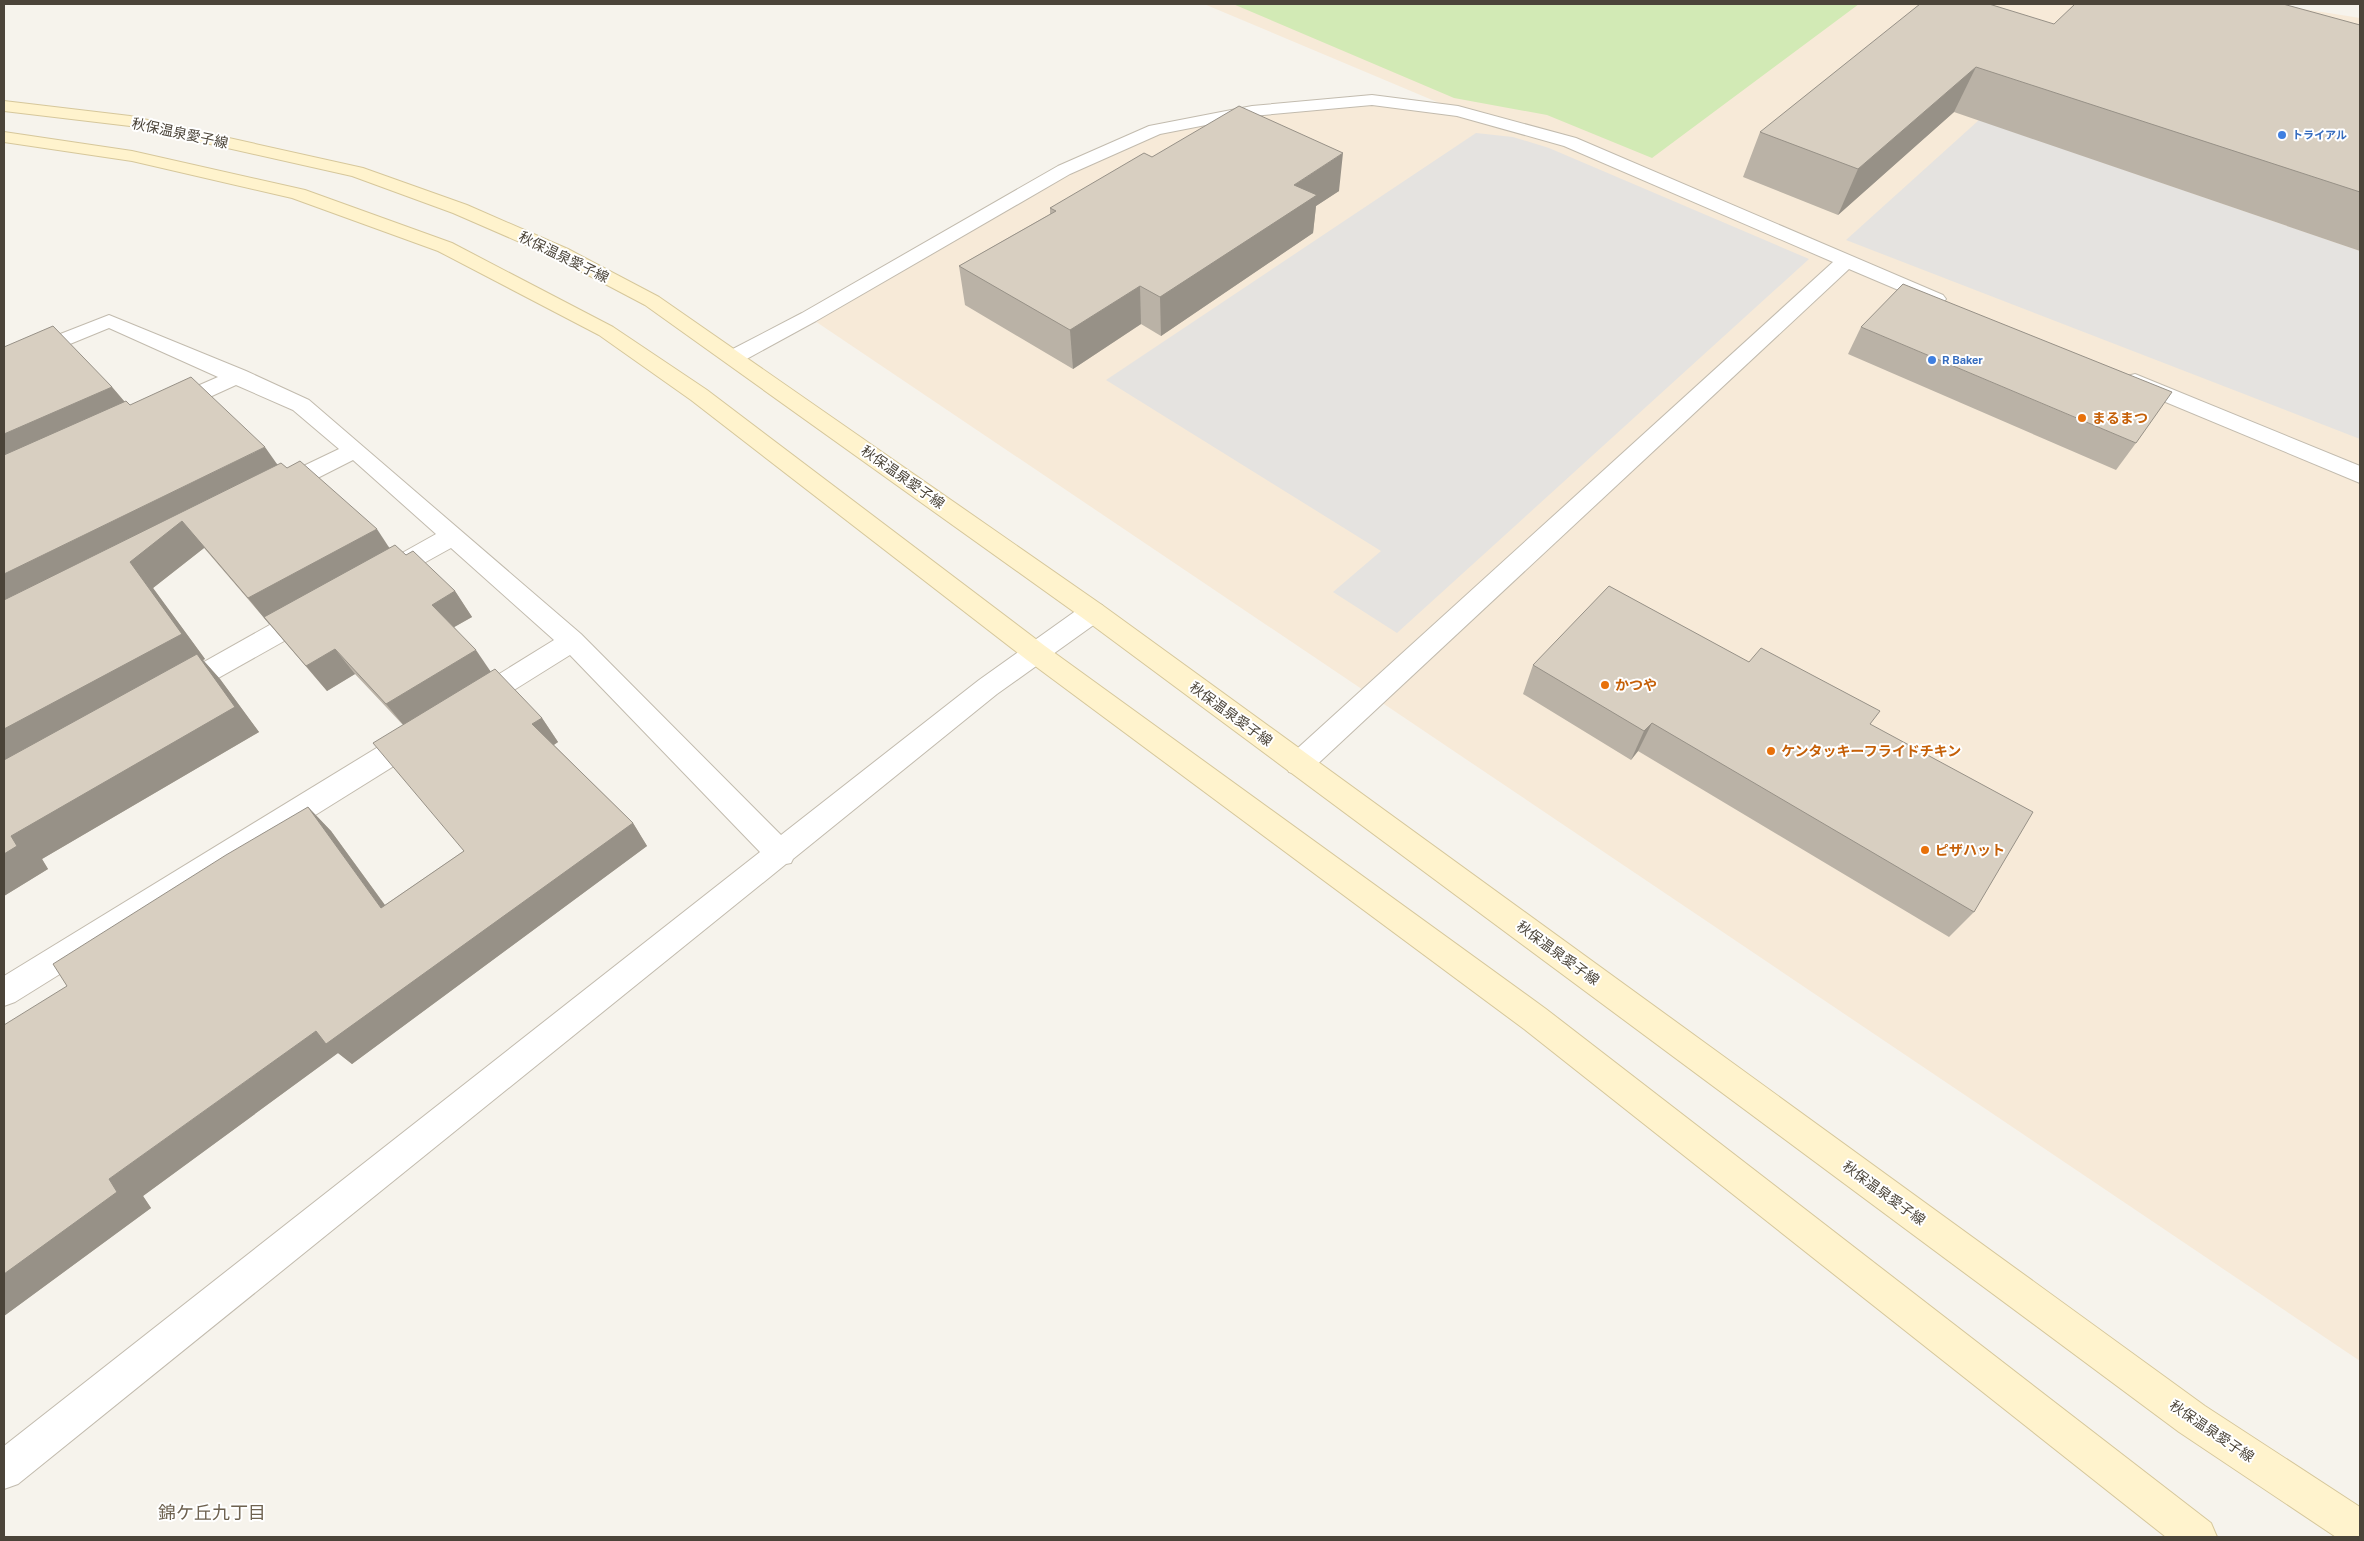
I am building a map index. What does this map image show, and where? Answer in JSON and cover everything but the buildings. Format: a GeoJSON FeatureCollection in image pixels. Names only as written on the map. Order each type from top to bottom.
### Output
{"type":"FeatureCollection","features":[{"type":"Feature","properties":{"kind":"main road","name":"秋保温泉愛子線"},"geometry":{"type":"LineString","coordinates":[[4,106],[130,121],[357,172],[460,209],[561,253],[652,301],[1093,612],[2192,1419],[2360,1530]]}},
{"type":"Feature","properties":{"kind":"main road"},"geometry":{"type":"LineString","coordinates":[[4,137],[132,156],[298,194],[445,247],[606,331],[699,395],[1036,653],[1535,1020],[2197,1537]]}},
{"type":"Feature","properties":{"kind":"street"},"geometry":{"type":"LineString","coordinates":[[734,357],[817,312],[1064,170],[1155,130],[1252,111],[1372,100],[1458,111],[1570,142],[1956,307]]}},
{"type":"Feature","properties":{"kind":"street"},"geometry":{"type":"LineString","coordinates":[[1299,764],[1846,261]]}},
{"type":"Feature","properties":{"kind":"street"},"geometry":{"type":"LineString","coordinates":[[4,364],[109,321],[301,405],[355,450],[572,641],[781,854]]}},
{"type":"Feature","properties":{"kind":"street"},"geometry":{"type":"LineString","coordinates":[[157,413],[238,376]]}},
{"type":"Feature","properties":{"kind":"street"},"geometry":{"type":"LineString","coordinates":[[2121,376],[2360,475]]}},
{"type":"Feature","properties":{"kind":"street"},"geometry":{"type":"LineString","coordinates":[[258,498],[355,450]]}},
{"type":"Feature","properties":{"kind":"street"},"geometry":{"type":"LineString","coordinates":[[366,584],[452,536]]}},
{"type":"Feature","properties":{"kind":"street"},"geometry":{"type":"LineString","coordinates":[[159,699],[332,603]]}},
{"type":"Feature","properties":{"kind":"street"},"geometry":{"type":"LineString","coordinates":[[4,1470],[781,854],[988,687],[1093,612]]}},
{"type":"Feature","properties":{"kind":"street"},"geometry":{"type":"LineString","coordinates":[[4,992],[572,641]]}},
{"type":"Feature","properties":{"kind":"shaded area"},"geometry":{"type":"Polygon","coordinates":[[[1204,4],[2271,4],[2360,18],[2360,1361],[809,317],[1064,170],[1155,130],[1252,111],[1372,100],[1456,110],[1204,4]]]}},
{"type":"Feature","properties":{"kind":"shaded area"},"geometry":{"type":"Polygon","coordinates":[[[1979,120],[2360,251],[2360,439],[1846,240],[1979,120]]]}},
{"type":"Feature","properties":{"kind":"shaded area"},"geometry":{"type":"Polygon","coordinates":[[[1476,133],[1513,137],[1549,148],[1809,259],[1397,633],[1333,592],[1381,551],[1106,380],[1476,133]]]}},
{"type":"Feature","properties":{"kind":"green space"},"geometry":{"type":"Polygon","coordinates":[[[1233,4],[1859,4],[1652,158],[1547,115],[1454,98],[1233,4]]]}},
{"type":"Feature","properties":{"kind":"place","name":"トライアル"},"geometry":{"type":"Point","coordinates":[2282,135]}},
{"type":"Feature","properties":{"kind":"place","name":"R Baker"},"geometry":{"type":"Point","coordinates":[1932,360]}},
{"type":"Feature","properties":{"kind":"place","name":"まるまつ"},"geometry":{"type":"Point","coordinates":[2082,418]}},
{"type":"Feature","properties":{"kind":"place","name":"かつや"},"geometry":{"type":"Point","coordinates":[1605,685]}},
{"type":"Feature","properties":{"kind":"place","name":"ケンタッキーフライドチキン"},"geometry":{"type":"Point","coordinates":[1771,751]}},
{"type":"Feature","properties":{"kind":"place","name":"ピザハット"},"geometry":{"type":"Point","coordinates":[1925,850]}},
{"type":"Feature","properties":{"kind":"district","name":"錦ケ丘九丁目"},"geometry":{"type":"Point","coordinates":[212,1513]}}]}
